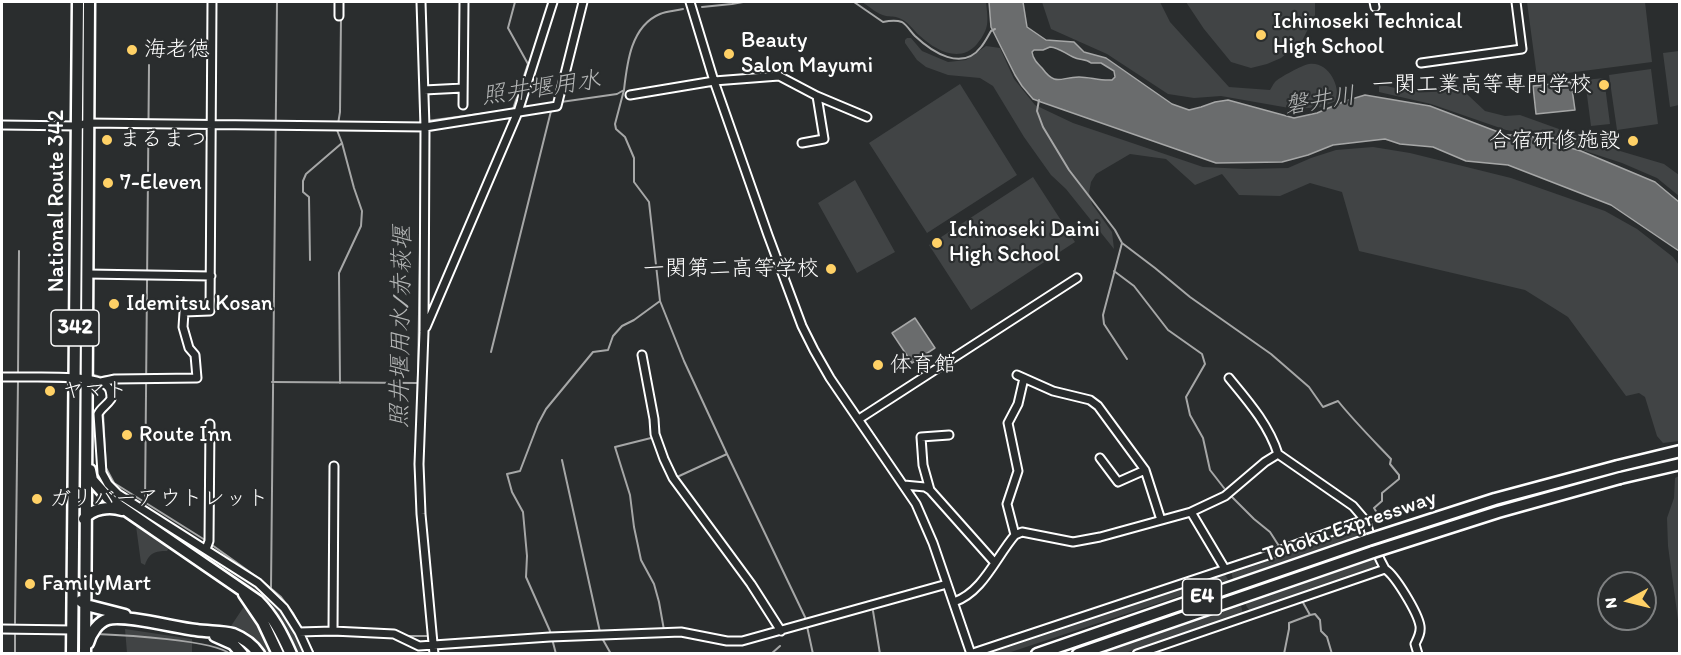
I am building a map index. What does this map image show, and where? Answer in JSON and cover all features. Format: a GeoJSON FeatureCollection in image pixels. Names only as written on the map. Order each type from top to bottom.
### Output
{"type":"FeatureCollection","features":[{"type":"Feature","properties":{"kind":"highway","name":"National Route 342"},"geometry":{"type":"LineString","coordinates":[[78,2],[76,126],[81,378],[86,411],[86,654]]}},
{"type":"Feature","properties":{"kind":"highway","name":"National Route 342"},"geometry":{"type":"LineString","coordinates":[[72,654],[81,378],[87,274],[89,2]]}},
{"type":"Feature","properties":{"kind":"highway"},"geometry":{"type":"LineString","coordinates":[[86,411],[92,480],[108,498],[258,601],[268,611],[291,654]]}},
{"type":"Feature","properties":{"kind":"highway","name":"Tohoku Expressway"},"geometry":{"type":"LineString","coordinates":[[1037,654],[1474,506],[1547,484],[1680,452]]}},
{"type":"Feature","properties":{"kind":"highway","name":"Tohoku Expressway"},"geometry":{"type":"LineString","coordinates":[[1078,654],[1373,552],[1550,496],[1680,464]]}},
{"type":"Feature","properties":{"kind":"highway"},"geometry":{"type":"LineString","coordinates":[[74,577],[77,571],[78,533],[86,516],[92,512],[110,508],[128,512]]}},
{"type":"Feature","properties":{"kind":"highway"},"geometry":{"type":"LineString","coordinates":[[241,589],[262,621],[278,654]]}},
{"type":"Feature","properties":{"kind":"highway"},"geometry":{"type":"LineString","coordinates":[[73,595],[86,604],[140,620]]}},
{"type":"Feature","properties":{"kind":"highway"},"geometry":{"type":"LineString","coordinates":[[86,654],[91,634],[105,620],[116,618],[236,635],[244,639],[259,654]]}},
{"type":"Feature","properties":{"kind":"highway"},"geometry":{"type":"LineString","coordinates":[[199,631],[226,640],[242,654]]}},
{"type":"Feature","properties":{"kind":"street"},"geometry":{"type":"LineString","coordinates":[[101,382],[115,379],[197,378],[195,355],[189,348],[183,327],[184,312],[210,310],[212,2]]}},
{"type":"Feature","properties":{"kind":"street"},"geometry":{"type":"LineString","coordinates":[[339,2],[339,16]]}},
{"type":"Feature","properties":{"kind":"street"},"geometry":{"type":"LineString","coordinates":[[421,2],[426,127],[424,332],[419,474],[434,650]]}},
{"type":"Feature","properties":{"kind":"street"},"geometry":{"type":"LineString","coordinates":[[463,105],[464,2]]}},
{"type":"Feature","properties":{"kind":"street"},"geometry":{"type":"LineString","coordinates":[[424,332],[518,112],[553,2]]}},
{"type":"Feature","properties":{"kind":"street"},"geometry":{"type":"LineString","coordinates":[[2,125],[76,126],[88,123],[426,127],[557,106],[583,2]]}},
{"type":"Feature","properties":{"kind":"street"},"geometry":{"type":"LineString","coordinates":[[690,2],[714,81],[802,326],[830,378],[916,504],[927,526],[970,653],[1369,525]]}},
{"type":"Feature","properties":{"kind":"street"},"geometry":{"type":"LineString","coordinates":[[1421,63],[1522,49],[1516,2]]}},
{"type":"Feature","properties":{"kind":"street"},"geometry":{"type":"LineString","coordinates":[[630,95],[714,81],[779,76],[817,96],[867,117]]}},
{"type":"Feature","properties":{"kind":"street"},"geometry":{"type":"LineString","coordinates":[[424,90],[463,88]]}},
{"type":"Feature","properties":{"kind":"street"},"geometry":{"type":"LineString","coordinates":[[802,143],[824,139],[817,96]]}},
{"type":"Feature","properties":{"kind":"street"},"geometry":{"type":"LineString","coordinates":[[87,274],[211,276]]}},
{"type":"Feature","properties":{"kind":"street"},"geometry":{"type":"LineString","coordinates":[[859,418],[1077,278]]}},
{"type":"Feature","properties":{"kind":"street"},"geometry":{"type":"LineString","coordinates":[[642,356],[656,434],[673,478],[751,584],[781,631]]}},
{"type":"Feature","properties":{"kind":"street"},"geometry":{"type":"LineString","coordinates":[[2,377],[81,378],[101,382],[110,388],[111,399],[98,414],[102,473],[108,484],[118,494],[258,583],[284,608],[309,654]]}},
{"type":"Feature","properties":{"kind":"street"},"geometry":{"type":"LineString","coordinates":[[1015,535],[1007,504],[1018,471],[1008,423],[1018,404],[1020,377],[1053,391],[1090,400],[1098,405],[1145,470],[1161,520]]}},
{"type":"Feature","properties":{"kind":"street"},"geometry":{"type":"LineString","coordinates":[[1229,378],[1254,408],[1275,444],[1278,454],[1353,506],[1369,525],[1368,531],[1385,569],[1391,573],[1420,624],[1420,635],[1415,644],[1418,654]]}},
{"type":"Feature","properties":{"kind":"street"},"geometry":{"type":"LineString","coordinates":[[206,549],[209,541],[210,424]]}},
{"type":"Feature","properties":{"kind":"street"},"geometry":{"type":"LineString","coordinates":[[930,490],[923,465],[921,437],[949,435]]}},
{"type":"Feature","properties":{"kind":"street"},"geometry":{"type":"LineString","coordinates":[[954,602],[963,599],[974,590],[1015,535],[1022,532],[1074,542],[1191,512],[1225,496],[1265,462],[1278,454]]}},
{"type":"Feature","properties":{"kind":"street"},"geometry":{"type":"LineString","coordinates":[[1100,458],[1118,483],[1145,470]]}},
{"type":"Feature","properties":{"kind":"street"},"geometry":{"type":"LineString","coordinates":[[333,631],[334,466]]}},
{"type":"Feature","properties":{"kind":"street"},"geometry":{"type":"LineString","coordinates":[[904,485],[925,487],[930,490],[995,562]]}},
{"type":"Feature","properties":{"kind":"street"},"geometry":{"type":"LineString","coordinates":[[1191,512],[1226,569]]}},
{"type":"Feature","properties":{"kind":"street"},"geometry":{"type":"LineString","coordinates":[[1137,654],[1385,569]]}},
{"type":"Feature","properties":{"kind":"street"},"geometry":{"type":"LineString","coordinates":[[299,632],[394,634],[419,646],[434,650],[550,637],[681,632],[727,641],[742,641],[947,584]]}},
{"type":"Feature","properties":{"kind":"street"},"geometry":{"type":"LineString","coordinates":[[2,629],[72,630]]}},
{"type":"Feature","properties":{"kind":"shaded area"},"geometry":{"type":"Polygon","coordinates":[[[862,2],[986,2],[987,24],[981,38],[970,50],[963,53],[948,53],[926,41],[902,19],[883,15],[862,2]]]}},
{"type":"Feature","properties":{"kind":"shaded area"},"geometry":{"type":"Polygon","coordinates":[[[989,2],[1023,2],[1027,27],[1046,40],[1074,42],[1084,52],[1106,58],[1172,104],[1189,110],[1228,100],[1294,118],[1317,113],[1365,95],[1430,106],[1506,135],[1526,135],[1581,151],[1655,182],[1679,202],[1679,251],[1611,205],[1508,165],[1466,161],[1433,147],[1400,144],[1385,139],[1333,145],[1282,162],[1216,163],[1033,99],[1015,75],[991,27],[989,2]],[[1050,47],[1032,52],[1033,57],[1047,74],[1055,79],[1079,77],[1112,80],[1115,77],[1114,71],[1101,63],[1091,63],[1050,47]]]}},
{"type":"Feature","properties":{"kind":"shaded area"},"geometry":{"type":"Polygon","coordinates":[[[1042,2],[1160,2],[1170,22],[1229,87],[1270,90],[1275,82],[1286,74],[1309,64],[1316,64],[1322,66],[1332,76],[1337,88],[1336,101],[1322,107],[1295,109],[1221,96],[1194,98],[1168,94],[1107,54],[1051,29],[1042,2]]]}},
{"type":"Feature","properties":{"kind":"shaded area","name":"Ichinoseki Technical High School"},"geometry":{"type":"Polygon","coordinates":[[[1186,2],[1315,2],[1315,15],[1302,41],[1281,58],[1251,68],[1231,62],[1204,29],[1186,2]]]}},
{"type":"Feature","properties":{"kind":"shaded area"},"geometry":{"type":"Polygon","coordinates":[[[1527,2],[1645,2],[1652,62],[1537,77],[1527,2]]]}},
{"type":"Feature","properties":{"kind":"shaded area"},"geometry":{"type":"Polygon","coordinates":[[[907,38],[911,38],[922,51],[948,62],[966,60],[986,46],[1000,48],[1014,79],[1035,105],[1073,123],[1203,167],[1288,168],[1336,150],[1373,147],[1410,153],[1511,178],[1605,211],[1637,229],[1673,257],[1679,265],[1679,441],[1663,443],[1657,436],[1645,397],[1639,393],[1626,396],[1568,317],[1525,290],[1359,251],[1342,192],[1310,183],[1280,196],[1239,195],[1222,174],[1195,185],[1166,159],[1130,154],[1096,174],[1091,182],[1089,193],[1092,204],[1112,232],[1114,249],[1066,189],[1051,175],[1024,137],[993,86],[980,78],[948,75],[926,67],[917,60],[905,43],[907,38]]]}},
{"type":"Feature","properties":{"kind":"shaded area"},"geometry":{"type":"Polygon","coordinates":[[[1679,51],[1679,105],[1670,107],[1663,53],[1679,51]]]}},
{"type":"Feature","properties":{"kind":"shaded area"},"geometry":{"type":"Polygon","coordinates":[[[1651,69],[1658,124],[1617,130],[1609,75],[1651,69]]]}},
{"type":"Feature","properties":{"kind":"shaded area"},"geometry":{"type":"Polygon","coordinates":[[[1604,78],[1610,124],[1591,126],[1585,80],[1604,78]]]}},
{"type":"Feature","properties":{"kind":"shaded area"},"geometry":{"type":"Polygon","coordinates":[[[1453,81],[1485,111],[1505,116],[1520,115],[1620,151],[1664,164],[1679,175],[1679,196],[1657,178],[1622,163],[1533,134],[1506,130],[1431,104],[1379,92],[1379,84],[1407,91],[1436,88],[1453,81]]]}},
{"type":"Feature","properties":{"kind":"shaded area"},"geometry":{"type":"Polygon","coordinates":[[[1571,82],[1575,110],[1536,114],[1533,86],[1571,82]]]}},
{"type":"Feature","properties":{"kind":"shaded area"},"geometry":{"type":"Polygon","coordinates":[[[960,84],[1017,175],[927,233],[869,143],[960,84]]]}},
{"type":"Feature","properties":{"kind":"shaded area"},"geometry":{"type":"Polygon","coordinates":[[[1033,177],[1075,242],[971,310],[929,245],[1033,177]]]}},
{"type":"Feature","properties":{"kind":"shaded area"},"geometry":{"type":"Polygon","coordinates":[[[855,180],[895,252],[857,273],[818,203],[855,180]]]}},
{"type":"Feature","properties":{"kind":"shaded area"},"geometry":{"type":"Polygon","coordinates":[[[915,318],[935,348],[912,363],[892,333],[915,318]]]}},
{"type":"Feature","properties":{"kind":"shaded area"},"geometry":{"type":"Polygon","coordinates":[[[1679,476],[1679,627],[1668,546],[1667,518],[1674,498],[1675,478],[1679,476]]]}},
{"type":"Feature","properties":{"kind":"shaded area"},"geometry":{"type":"Polygon","coordinates":[[[141,512],[246,578],[272,600],[291,625],[305,653],[297,653],[293,641],[263,599],[215,562],[141,512]]]}},
{"type":"Feature","properties":{"kind":"shaded area"},"geometry":{"type":"Polygon","coordinates":[[[136,526],[169,548],[167,551],[153,553],[145,565],[141,563],[136,526]]]}},
{"type":"Feature","properties":{"kind":"shaded area"},"geometry":{"type":"Polygon","coordinates":[[[1362,526],[1365,533],[1233,579],[1231,572],[1233,570],[1362,526]]]}},
{"type":"Feature","properties":{"kind":"shaded area"},"geometry":{"type":"Polygon","coordinates":[[[1375,559],[1375,569],[1252,610],[1249,610],[1245,604],[1375,559]]]}},
{"type":"Feature","properties":{"kind":"shaded area"},"geometry":{"type":"Polygon","coordinates":[[[1223,574],[1228,580],[1008,653],[982,653],[982,652],[1223,574]]]}},
{"type":"Feature","properties":{"kind":"shaded area"},"geometry":{"type":"Polygon","coordinates":[[[245,605],[254,615],[274,653],[266,653],[247,636],[231,626],[245,605]]]}},
{"type":"Feature","properties":{"kind":"shaded area"},"geometry":{"type":"Polygon","coordinates":[[[1241,606],[1243,613],[1125,653],[1098,653],[1241,606]]]}},
{"type":"Feature","properties":{"kind":"shaded area"},"geometry":{"type":"Polygon","coordinates":[[[125,629],[192,639],[192,652],[190,654],[127,653],[125,629]]]}},
{"type":"Feature","properties":{"kind":"waterway"},"geometry":{"type":"LineString","coordinates":[[271,588],[277,2]]}},
{"type":"Feature","properties":{"kind":"waterway","name":"照井堰用水/赤萩堰"},"geometry":{"type":"LineString","coordinates":[[417,2],[421,99]]}},
{"type":"Feature","properties":{"kind":"waterway"},"geometry":{"type":"LineString","coordinates":[[513,109],[528,64],[508,28],[515,2]]}},
{"type":"Feature","properties":{"kind":"waterway","name":"照井堰用水"},"geometry":{"type":"LineString","coordinates":[[702,7],[743,2]]}},
{"type":"Feature","properties":{"kind":"waterway","name":"照井堰用水"},"geometry":{"type":"LineString","coordinates":[[854,2],[883,22],[902,22],[930,48],[956,59],[973,54],[995,29]]}},
{"type":"Feature","properties":{"kind":"waterway","name":"照井堰用水"},"geometry":{"type":"LineString","coordinates":[[561,102],[617,94],[624,90],[632,46],[643,27],[660,14],[683,9]]}},
{"type":"Feature","properties":{"kind":"waterway"},"geometry":{"type":"LineString","coordinates":[[340,383],[339,273],[361,226],[362,211],[337,130],[340,112],[341,17]]}},
{"type":"Feature","properties":{"kind":"waterway"},"geometry":{"type":"LineString","coordinates":[[145,504],[149,65]]}},
{"type":"Feature","properties":{"kind":"waterway"},"geometry":{"type":"LineString","coordinates":[[624,90],[615,124],[616,129],[625,137],[634,158],[634,182],[649,202],[660,301],[684,361],[805,617],[813,654]]}},
{"type":"Feature","properties":{"kind":"waterway"},"geometry":{"type":"LineString","coordinates":[[1039,100],[1037,111],[1043,127],[1069,170],[1115,230],[1122,243],[1103,315],[1104,324],[1127,359]]}},
{"type":"Feature","properties":{"kind":"waterway"},"geometry":{"type":"LineString","coordinates":[[491,352],[552,107]]}},
{"type":"Feature","properties":{"kind":"waterway","name":"照井堰用水"},"geometry":{"type":"LineString","coordinates":[[427,121],[517,109]]}},
{"type":"Feature","properties":{"kind":"waterway","name":"照井堰用水/赤萩堰"},"geometry":{"type":"LineString","coordinates":[[417,435],[422,129]]}},
{"type":"Feature","properties":{"kind":"waterway"},"geometry":{"type":"LineString","coordinates":[[310,260],[309,197],[303,192],[303,181],[306,174],[342,143]]}},
{"type":"Feature","properties":{"kind":"waterway"},"geometry":{"type":"LineString","coordinates":[[1122,243],[1190,297],[1271,354],[1309,387],[1323,407],[1338,401],[1391,459],[1390,464],[1399,475],[1399,479],[1382,493],[1382,501],[1374,508],[1377,513]]}},
{"type":"Feature","properties":{"kind":"waterway"},"geometry":{"type":"LineString","coordinates":[[18,374],[19,251]]}},
{"type":"Feature","properties":{"kind":"waterway"},"geometry":{"type":"LineString","coordinates":[[1114,271],[1134,286],[1168,330],[1202,354],[1205,364],[1186,397],[1190,415],[1203,438],[1210,470],[1224,488]]}},
{"type":"Feature","properties":{"kind":"waterway"},"geometry":{"type":"LineString","coordinates":[[556,654],[550,631],[526,577],[527,556],[523,512],[512,492],[507,474],[520,471],[546,409],[593,352],[608,350],[613,336],[622,326],[660,301]]}},
{"type":"Feature","properties":{"kind":"waterway"},"geometry":{"type":"LineString","coordinates":[[90,374],[109,378]]}},
{"type":"Feature","properties":{"kind":"waterway"},"geometry":{"type":"LineString","coordinates":[[15,623],[18,380]]}},
{"type":"Feature","properties":{"kind":"waterway"},"geometry":{"type":"LineString","coordinates":[[272,382],[418,383]]}},
{"type":"Feature","properties":{"kind":"waterway"},"geometry":{"type":"LineString","coordinates":[[112,383],[116,389],[114,399]]}},
{"type":"Feature","properties":{"kind":"waterway"},"geometry":{"type":"LineString","coordinates":[[107,408],[103,413],[106,468],[114,483],[205,540],[281,597],[293,613],[314,654]]}},
{"type":"Feature","properties":{"kind":"waterway"},"geometry":{"type":"LineString","coordinates":[[651,438],[615,447],[630,495],[641,560],[654,584],[664,630]]}},
{"type":"Feature","properties":{"kind":"waterway"},"geometry":{"type":"LineString","coordinates":[[677,477],[727,454]]}},
{"type":"Feature","properties":{"kind":"waterway"},"geometry":{"type":"LineString","coordinates":[[562,460],[600,632]]}},
{"type":"Feature","properties":{"kind":"waterway","name":"照井堰用水/赤萩堰"},"geometry":{"type":"LineString","coordinates":[[416,471],[417,507]]}},
{"type":"Feature","properties":{"kind":"waterway"},"geometry":{"type":"LineString","coordinates":[[1232,497],[1270,532],[1279,546]]}},
{"type":"Feature","properties":{"kind":"waterway","name":"照井堰用水/赤萩堰"},"geometry":{"type":"LineString","coordinates":[[418,516],[430,654]]}},
{"type":"Feature","properties":{"kind":"waterway"},"geometry":{"type":"LineString","coordinates":[[1301,599],[1310,615],[1315,614],[1320,620],[1321,631],[1327,637],[1332,654]]}},
{"type":"Feature","properties":{"kind":"waterway"},"geometry":{"type":"LineString","coordinates":[[873,611],[880,654]]}},
{"type":"Feature","properties":{"kind":"waterway"},"geometry":{"type":"LineString","coordinates":[[1284,654],[1289,623],[1310,615]]}},
{"type":"Feature","properties":{"kind":"waterway"},"geometry":{"type":"LineString","coordinates":[[2,633],[68,634]]}},
{"type":"Feature","properties":{"kind":"waterway"},"geometry":{"type":"LineString","coordinates":[[15,633],[15,654]]}},
{"type":"Feature","properties":{"kind":"waterway"},"geometry":{"type":"LineString","coordinates":[[97,634],[188,642],[221,649],[230,654]]}},
{"type":"Feature","properties":{"kind":"waterway"},"geometry":{"type":"LineString","coordinates":[[306,636],[366,636]]}},
{"type":"Feature","properties":{"kind":"waterway"},"geometry":{"type":"LineString","coordinates":[[405,636],[429,636]]}},
{"type":"Feature","properties":{"kind":"waterway"},"geometry":{"type":"LineString","coordinates":[[602,638],[611,654]]}},
{"type":"Feature","properties":{"kind":"waterway"},"geometry":{"type":"LineString","coordinates":[[771,654],[780,646]]}},
{"type":"Feature","properties":{"kind":"place","name":"Ichinoseki Technical High School"},"geometry":{"type":"Point","coordinates":[1261,35]}},
{"type":"Feature","properties":{"kind":"place","name":"海老徳"},"geometry":{"type":"Point","coordinates":[132,50]}},
{"type":"Feature","properties":{"kind":"place","name":"Beauty Salon Mayumi"},"geometry":{"type":"Point","coordinates":[729,54]}},
{"type":"Feature","properties":{"kind":"place","name":"一関工業高等専門学校"},"geometry":{"type":"Point","coordinates":[1604,85]}},
{"type":"Feature","properties":{"kind":"place","name":"まるまつ"},"geometry":{"type":"Point","coordinates":[107,140]}},
{"type":"Feature","properties":{"kind":"place","name":"合宿研修施設"},"geometry":{"type":"Point","coordinates":[1633,141]}},
{"type":"Feature","properties":{"kind":"place","name":"7-Eleven"},"geometry":{"type":"Point","coordinates":[108,183]}},
{"type":"Feature","properties":{"kind":"place","name":"Ichinoseki Daini High School"},"geometry":{"type":"Point","coordinates":[937,243]}},
{"type":"Feature","properties":{"kind":"place","name":"一関第二高等学校"},"geometry":{"type":"Point","coordinates":[831,269]}},
{"type":"Feature","properties":{"kind":"place","name":"Idemitsu Kosan"},"geometry":{"type":"Point","coordinates":[114,304]}},
{"type":"Feature","properties":{"kind":"place","name":"体育館"},"geometry":{"type":"Point","coordinates":[878,365]}},
{"type":"Feature","properties":{"kind":"place","name":"ヤマト"},"geometry":{"type":"Point","coordinates":[50,391]}},
{"type":"Feature","properties":{"kind":"place","name":"Route Inn"},"geometry":{"type":"Point","coordinates":[127,435]}},
{"type":"Feature","properties":{"kind":"place","name":"ガリバーアウトレット"},"geometry":{"type":"Point","coordinates":[37,499]}},
{"type":"Feature","properties":{"kind":"place","name":"FamilyMart"},"geometry":{"type":"Point","coordinates":[30,584]}},
{"type":"Feature","properties":{"kind":"water label","name":"磐井川"},"geometry":{"type":"Point","coordinates":[1320,102]}}]}
